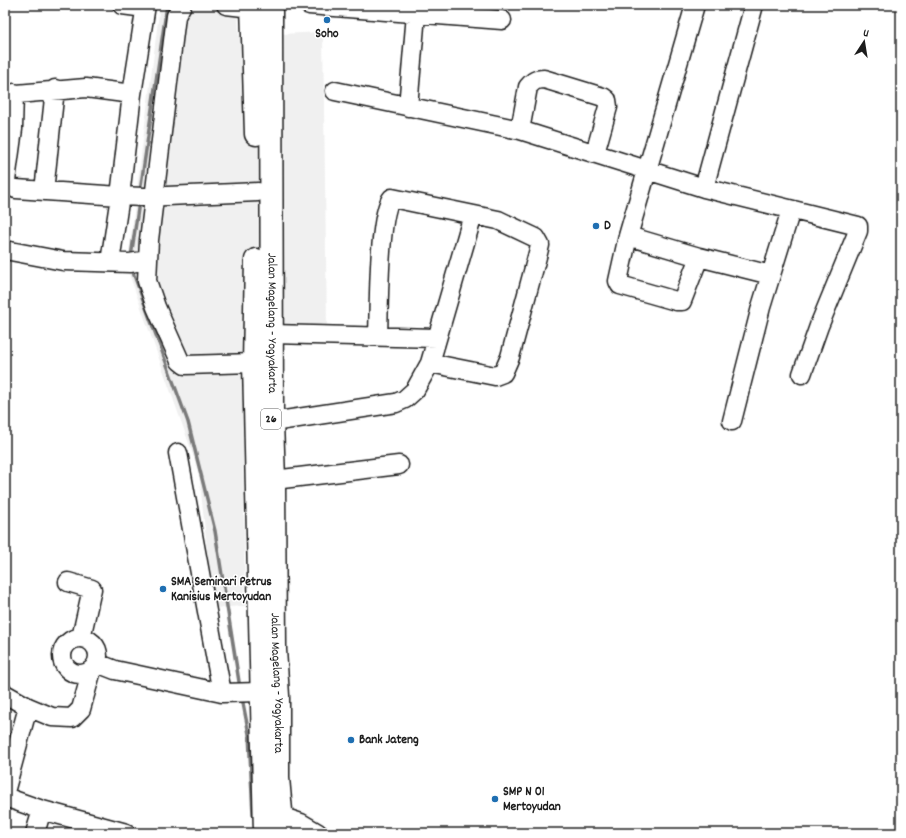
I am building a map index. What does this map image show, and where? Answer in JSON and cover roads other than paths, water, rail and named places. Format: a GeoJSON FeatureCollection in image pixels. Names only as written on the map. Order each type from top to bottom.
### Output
{"type":"FeatureCollection","features":[{"type":"Feature","properties":{"kind":"highway","name":"Jalan Magelang - Yogyakarta"},"geometry":{"type":"LineString","coordinates":[[258,6],[258,192],[254,363],[267,649],[278,696],[278,778],[274,826]]}},
{"type":"Feature","properties":{"kind":"highway","name":"Jalan Magelang - Yogyakarta"},"geometry":{"type":"LineString","coordinates":[[258,6],[271,334],[274,480],[267,649],[256,693],[274,826]]}},
{"type":"Feature","properties":{"kind":"street"},"geometry":{"type":"LineString","coordinates":[[122,5],[145,6],[132,94],[138,196],[148,260],[147,281],[156,307],[180,361],[185,365],[254,363]]}},
{"type":"Feature","properties":{"kind":"street"},"geometry":{"type":"LineString","coordinates":[[118,262],[138,196],[176,16],[182,5]]}},
{"type":"Feature","properties":{"kind":"street"},"geometry":{"type":"LineString","coordinates":[[226,5],[258,6]]}},
{"type":"Feature","properties":{"kind":"street"},"geometry":{"type":"LineString","coordinates":[[310,5],[502,20]]}},
{"type":"Feature","properties":{"kind":"street"},"geometry":{"type":"LineString","coordinates":[[695,5],[628,236],[618,281],[620,285],[676,301],[682,301],[699,257]]}},
{"type":"Feature","properties":{"kind":"street"},"geometry":{"type":"LineString","coordinates":[[704,188],[754,5]]}},
{"type":"Feature","properties":{"kind":"street"},"geometry":{"type":"LineString","coordinates":[[408,107],[416,14]]}},
{"type":"Feature","properties":{"kind":"street"},"geometry":{"type":"LineString","coordinates":[[520,130],[528,87],[532,81],[544,79],[581,90],[603,97],[607,100],[608,107],[595,153]]}},
{"type":"Feature","properties":{"kind":"street"},"geometry":{"type":"LineString","coordinates":[[132,94],[86,88],[55,89],[10,94],[13,129],[6,163],[10,188],[44,192],[138,196],[258,192]]}},
{"type":"Feature","properties":{"kind":"street"},"geometry":{"type":"LineString","coordinates":[[44,192],[55,89]]}},
{"type":"Feature","properties":{"kind":"street"},"geometry":{"type":"LineString","coordinates":[[335,91],[520,130],[704,188],[856,226],[859,228],[819,326],[802,374]]}},
{"type":"Feature","properties":{"kind":"street"},"geometry":{"type":"LineString","coordinates":[[378,337],[382,240],[390,200],[392,198],[498,220],[536,238],[540,244],[510,357],[503,373],[495,376],[430,363]]}},
{"type":"Feature","properties":{"kind":"street"},"geometry":{"type":"LineString","coordinates":[[732,421],[760,307],[791,210]]}},
{"type":"Feature","properties":{"kind":"street"},"geometry":{"type":"LineString","coordinates":[[272,422],[396,403],[405,399],[415,390],[430,363],[473,215]]}},
{"type":"Feature","properties":{"kind":"street"},"geometry":{"type":"LineString","coordinates":[[628,236],[699,257],[771,275]]}},
{"type":"Feature","properties":{"kind":"street"},"geometry":{"type":"LineString","coordinates":[[5,250],[63,261],[118,262],[148,260]]}},
{"type":"Feature","properties":{"kind":"street"},"geometry":{"type":"LineString","coordinates":[[271,334],[437,338]]}},
{"type":"Feature","properties":{"kind":"street"},"geometry":{"type":"LineString","coordinates":[[178,453],[227,693]]}},
{"type":"Feature","properties":{"kind":"street"},"geometry":{"type":"LineString","coordinates":[[274,480],[399,464]]}},
{"type":"Feature","properties":{"kind":"street"},"geometry":{"type":"LineString","coordinates":[[68,582],[92,589],[81,638]]}},
{"type":"Feature","properties":{"kind":"street"},"geometry":{"type":"LineString","coordinates":[[5,694],[52,717],[72,718],[81,709],[95,667],[97,650],[93,644],[81,638],[71,640],[64,647],[62,662],[67,671],[75,675],[84,675],[95,667],[227,693],[256,693]]}},
{"type":"Feature","properties":{"kind":"street"},"geometry":{"type":"LineString","coordinates":[[5,792],[28,706]]}},
{"type":"Feature","properties":{"kind":"street"},"geometry":{"type":"LineString","coordinates":[[5,798],[42,810],[126,833]]}},
{"type":"Feature","properties":{"kind":"street"},"geometry":{"type":"LineString","coordinates":[[35,833],[42,810]]}},
{"type":"Feature","properties":{"kind":"street"},"geometry":{"type":"LineString","coordinates":[[274,826],[301,823],[318,833]]}},
{"type":"Feature","properties":{"kind":"waterway"},"geometry":{"type":"LineString","coordinates":[[140,192],[167,5]]}},
{"type":"Feature","properties":{"kind":"waterway"},"geometry":{"type":"LineString","coordinates":[[131,257],[139,202]]}},
{"type":"Feature","properties":{"kind":"waterway"},"geometry":{"type":"LineString","coordinates":[[131,267],[188,422],[215,531],[240,688]]}},
{"type":"Feature","properties":{"kind":"waterway"},"geometry":{"type":"LineString","coordinates":[[242,698],[249,734],[253,814],[255,818]]}},
{"type":"Feature","properties":{"kind":"place","name":"Soho"},"geometry":{"type":"Point","coordinates":[327,20]}},
{"type":"Feature","properties":{"kind":"place","name":"D"},"geometry":{"type":"Point","coordinates":[596,226]}},
{"type":"Feature","properties":{"kind":"place","name":"SMA Seminari Petrus Kanisius Mertoyudan"},"geometry":{"type":"Point","coordinates":[163,589]}},
{"type":"Feature","properties":{"kind":"place","name":"Bank Jateng"},"geometry":{"type":"Point","coordinates":[351,740]}},
{"type":"Feature","properties":{"kind":"place","name":"SMP N 01 Mertoyudan"},"geometry":{"type":"Point","coordinates":[495,799]}}]}
